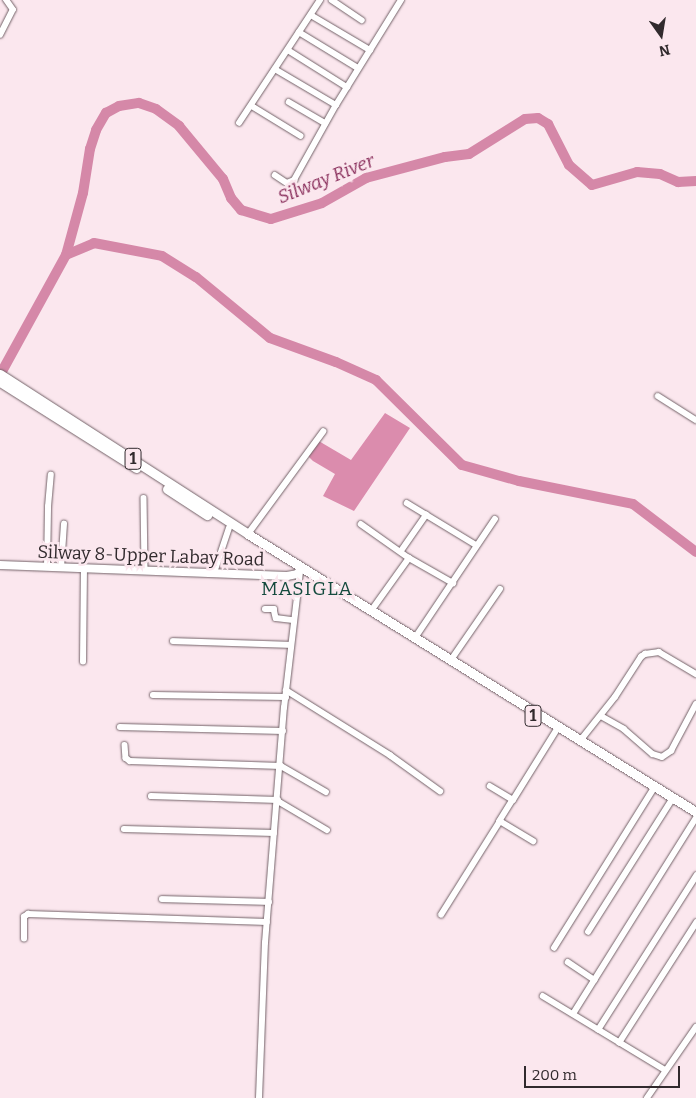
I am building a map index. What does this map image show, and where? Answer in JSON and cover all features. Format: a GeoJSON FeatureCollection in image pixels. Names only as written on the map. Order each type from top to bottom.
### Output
{"type":"FeatureCollection","features":[{"type":"Feature","properties":{"kind":"highway","name":"1"},"geometry":{"type":"LineString","coordinates":[[0,374],[16,388],[229,528],[451,660],[672,800],[696,818]]}},
{"type":"Feature","properties":{"kind":"highway","name":"1"},"geometry":{"type":"LineString","coordinates":[[0,382],[16,388],[652,791],[696,812]]}},
{"type":"Feature","properties":{"kind":"main road","name":"Silway 8-Upper Labay Road"},"geometry":{"type":"LineString","coordinates":[[0,565],[287,576],[301,570]]}},
{"type":"Feature","properties":{"kind":"street"},"geometry":{"type":"LineString","coordinates":[[0,35],[13,10],[6,0]]}},
{"type":"Feature","properties":{"kind":"street"},"geometry":{"type":"LineString","coordinates":[[239,123],[252,106],[320,0]]}},
{"type":"Feature","properties":{"kind":"street"},"geometry":{"type":"LineString","coordinates":[[332,0],[362,20]]}},
{"type":"Feature","properties":{"kind":"street"},"geometry":{"type":"LineString","coordinates":[[275,175],[287,183],[294,180],[325,123],[401,0]]}},
{"type":"Feature","properties":{"kind":"street"},"geometry":{"type":"LineString","coordinates":[[311,15],[370,50]]}},
{"type":"Feature","properties":{"kind":"street"},"geometry":{"type":"LineString","coordinates":[[299,32],[358,68]]}},
{"type":"Feature","properties":{"kind":"street"},"geometry":{"type":"LineString","coordinates":[[288,50],[347,87]]}},
{"type":"Feature","properties":{"kind":"street"},"geometry":{"type":"LineString","coordinates":[[275,69],[336,105]]}},
{"type":"Feature","properties":{"kind":"street"},"geometry":{"type":"LineString","coordinates":[[289,102],[325,123]]}},
{"type":"Feature","properties":{"kind":"street"},"geometry":{"type":"LineString","coordinates":[[252,106],[301,136]]}},
{"type":"Feature","properties":{"kind":"street"},"geometry":{"type":"LineString","coordinates":[[658,396],[696,420]]}},
{"type":"Feature","properties":{"kind":"street"},"geometry":{"type":"LineString","coordinates":[[248,534],[323,432]]}},
{"type":"Feature","properties":{"kind":"street"},"geometry":{"type":"LineString","coordinates":[[47,567],[48,507],[51,475]]}},
{"type":"Feature","properties":{"kind":"street"},"geometry":{"type":"LineString","coordinates":[[144,498],[145,571]]}},
{"type":"Feature","properties":{"kind":"street"},"geometry":{"type":"LineString","coordinates":[[407,504],[476,546]]}},
{"type":"Feature","properties":{"kind":"street"},"geometry":{"type":"LineString","coordinates":[[400,551],[426,515]]}},
{"type":"Feature","properties":{"kind":"street"},"geometry":{"type":"LineString","coordinates":[[415,638],[495,518]]}},
{"type":"Feature","properties":{"kind":"street"},"geometry":{"type":"LineString","coordinates":[[61,568],[64,524]]}},
{"type":"Feature","properties":{"kind":"street"},"geometry":{"type":"LineString","coordinates":[[361,524],[409,558],[453,583]]}},
{"type":"Feature","properties":{"kind":"street"},"geometry":{"type":"LineString","coordinates":[[214,573],[229,528]]}},
{"type":"Feature","properties":{"kind":"street"},"geometry":{"type":"LineString","coordinates":[[371,611],[409,558]]}},
{"type":"Feature","properties":{"kind":"street"},"geometry":{"type":"LineString","coordinates":[[83,662],[84,569]]}},
{"type":"Feature","properties":{"kind":"street"},"geometry":{"type":"LineString","coordinates":[[259,1098],[267,922],[274,833],[286,693],[301,570]]}},
{"type":"Feature","properties":{"kind":"street"},"geometry":{"type":"LineString","coordinates":[[451,660],[500,589]]}},
{"type":"Feature","properties":{"kind":"street"},"geometry":{"type":"LineString","coordinates":[[265,609],[274,610],[276,618],[294,620]]}},
{"type":"Feature","properties":{"kind":"street"},"geometry":{"type":"LineString","coordinates":[[173,641],[291,645]]}},
{"type":"Feature","properties":{"kind":"street"},"geometry":{"type":"LineString","coordinates":[[580,741],[601,716],[641,656],[650,652],[659,652],[696,674]]}},
{"type":"Feature","properties":{"kind":"street"},"geometry":{"type":"LineString","coordinates":[[153,695],[286,693],[390,755],[440,791]]}},
{"type":"Feature","properties":{"kind":"street"},"geometry":{"type":"LineString","coordinates":[[601,716],[624,730],[653,754],[662,757],[671,751],[696,704]]}},
{"type":"Feature","properties":{"kind":"street"},"geometry":{"type":"LineString","coordinates":[[120,727],[283,731]]}},
{"type":"Feature","properties":{"kind":"street"},"geometry":{"type":"LineString","coordinates":[[441,915],[556,731]]}},
{"type":"Feature","properties":{"kind":"street"},"geometry":{"type":"LineString","coordinates":[[125,745],[126,758],[130,761],[281,766],[326,792]]}},
{"type":"Feature","properties":{"kind":"street"},"geometry":{"type":"LineString","coordinates":[[490,786],[513,800]]}},
{"type":"Feature","properties":{"kind":"street"},"geometry":{"type":"LineString","coordinates":[[554,948],[652,791]]}},
{"type":"Feature","properties":{"kind":"street"},"geometry":{"type":"LineString","coordinates":[[151,796],[278,800],[327,830]]}},
{"type":"Feature","properties":{"kind":"street"},"geometry":{"type":"LineString","coordinates":[[588,932],[672,800]]}},
{"type":"Feature","properties":{"kind":"street"},"geometry":{"type":"LineString","coordinates":[[573,1014],[696,818]]}},
{"type":"Feature","properties":{"kind":"street"},"geometry":{"type":"LineString","coordinates":[[500,821],[533,841]]}},
{"type":"Feature","properties":{"kind":"street"},"geometry":{"type":"LineString","coordinates":[[124,829],[274,833]]}},
{"type":"Feature","properties":{"kind":"street"},"geometry":{"type":"LineString","coordinates":[[598,1030],[696,876]]}},
{"type":"Feature","properties":{"kind":"street"},"geometry":{"type":"LineString","coordinates":[[162,900],[269,902]]}},
{"type":"Feature","properties":{"kind":"street"},"geometry":{"type":"LineString","coordinates":[[24,939],[24,917],[28,914],[267,922]]}},
{"type":"Feature","properties":{"kind":"street"},"geometry":{"type":"LineString","coordinates":[[619,1043],[696,923]]}},
{"type":"Feature","properties":{"kind":"street"},"geometry":{"type":"LineString","coordinates":[[568,962],[595,980]]}},
{"type":"Feature","properties":{"kind":"street"},"geometry":{"type":"LineString","coordinates":[[543,996],[665,1070]]}},
{"type":"Feature","properties":{"kind":"street"},"geometry":{"type":"LineString","coordinates":[[648,1098],[665,1070],[696,1027]]}},
{"type":"Feature","properties":{"kind":"shaded area"},"geometry":{"type":"Polygon","coordinates":[[[385,413],[410,428],[354,511],[323,496],[335,474],[313,461],[306,454],[317,440],[351,460],[385,413]]]}},
{"type":"Feature","properties":{"kind":"waterway","name":"Silway River"},"geometry":{"type":"LineString","coordinates":[[0,375],[66,255],[83,193],[90,149],[96,130],[106,113],[119,106],[139,103],[156,109],[179,126],[223,179],[231,198],[241,210],[271,219],[322,203],[366,178],[445,157],[469,154],[525,119],[538,118],[548,124],[569,165],[592,185],[637,172],[660,174],[678,182],[696,181]]}},
{"type":"Feature","properties":{"kind":"waterway"},"geometry":{"type":"LineString","coordinates":[[66,255],[94,243],[162,256],[196,277],[270,338],[336,362],[376,380],[462,465],[519,481],[633,504],[696,552]]}},
{"type":"Feature","properties":{"kind":"district","name":"MASIGLA"},"geometry":{"type":"Point","coordinates":[307,589]}}]}
